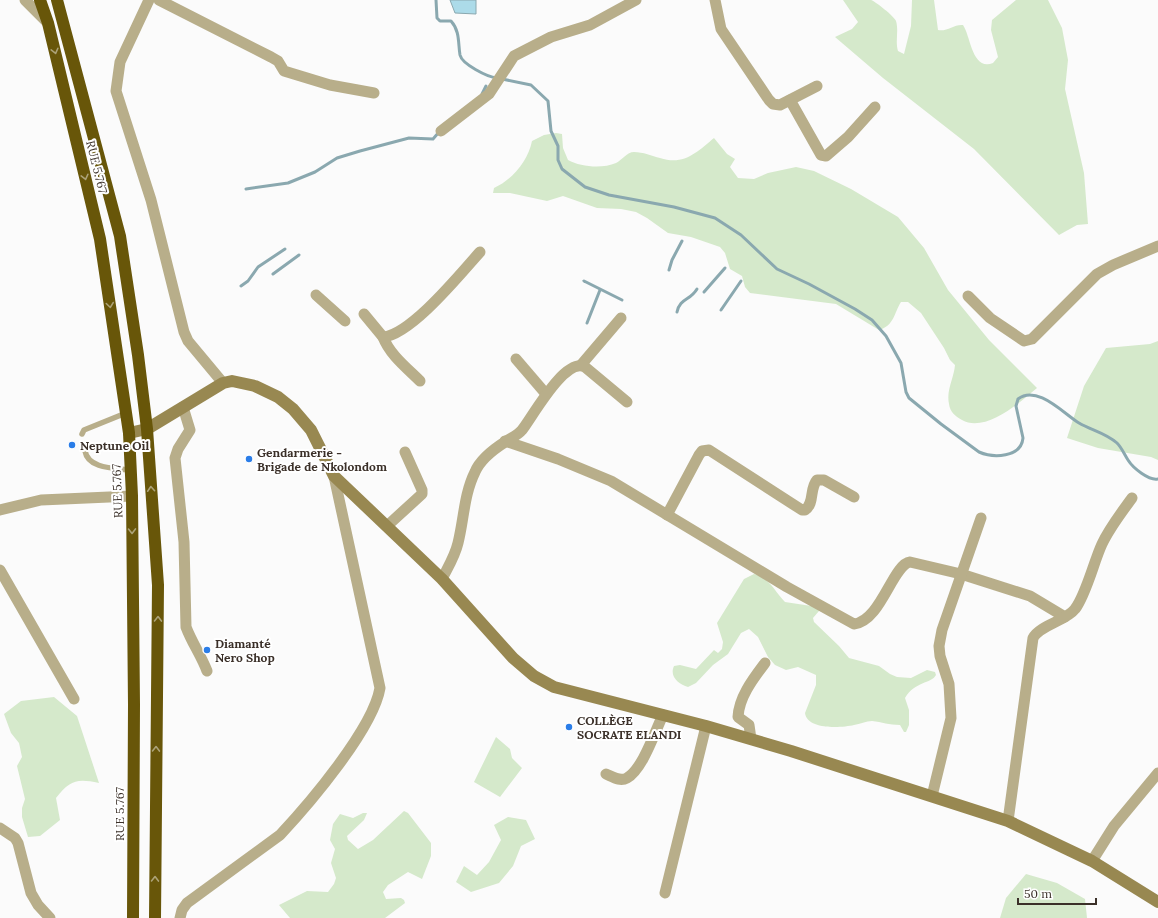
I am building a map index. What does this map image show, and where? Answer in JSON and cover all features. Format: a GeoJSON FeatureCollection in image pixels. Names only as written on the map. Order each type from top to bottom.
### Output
{"type":"FeatureCollection","features":[{"type":"Feature","properties":{"kind":"highway","name":"RUE 5.767"},"geometry":{"type":"LineString","coordinates":[[40,0],[48,23],[100,239],[129,433],[132,496],[134,704],[133,918]]}},
{"type":"Feature","properties":{"kind":"highway"},"geometry":{"type":"LineString","coordinates":[[56,0],[120,236],[138,355],[147,429],[158,585],[155,918]]}},
{"type":"Feature","properties":{"kind":"main road"},"geometry":{"type":"LineString","coordinates":[[129,433],[147,429],[223,383],[232,381],[255,386],[278,397],[293,409],[311,430],[334,476],[442,579],[496,640],[534,676],[554,687],[751,739],[1008,821],[1092,861],[1158,902]]}},
{"type":"Feature","properties":{"kind":"street"},"geometry":{"type":"LineString","coordinates":[[26,0],[48,23]]}},
{"type":"Feature","properties":{"kind":"street"},"geometry":{"type":"LineString","coordinates":[[149,0],[120,62],[116,91],[151,200],[184,332],[188,341],[223,383]]}},
{"type":"Feature","properties":{"kind":"street"},"geometry":{"type":"LineString","coordinates":[[159,0],[271,57],[278,62],[284,71],[330,85],[374,92]]}},
{"type":"Feature","properties":{"kind":"street"},"geometry":{"type":"LineString","coordinates":[[440,131],[484,99],[493,89],[514,56],[551,37],[590,25],[636,0]]}},
{"type":"Feature","properties":{"kind":"street"},"geometry":{"type":"LineString","coordinates":[[715,0],[721,30],[766,97],[773,104],[780,105],[817,86]]}},
{"type":"Feature","properties":{"kind":"street"},"geometry":{"type":"LineString","coordinates":[[790,100],[821,155],[826,156],[848,137],[875,107]]}},
{"type":"Feature","properties":{"kind":"street"},"geometry":{"type":"LineString","coordinates":[[968,296],[1000,327],[1024,341],[1028,341],[1032,339],[1101,272],[1113,265],[1158,246]]}},
{"type":"Feature","properties":{"kind":"street"},"geometry":{"type":"LineString","coordinates":[[383,337],[394,335],[428,309],[480,252]]}},
{"type":"Feature","properties":{"kind":"street"},"geometry":{"type":"LineString","coordinates":[[316,295],[345,321]]}},
{"type":"Feature","properties":{"kind":"street"},"geometry":{"type":"LineString","coordinates":[[364,314],[383,337],[386,345],[392,353],[420,381]]}},
{"type":"Feature","properties":{"kind":"street"},"geometry":{"type":"LineString","coordinates":[[442,579],[454,555],[458,543],[468,488],[476,470],[486,458],[505,441],[522,430],[546,394],[575,366],[581,365],[621,318]]}},
{"type":"Feature","properties":{"kind":"street"},"geometry":{"type":"LineString","coordinates":[[516,359],[546,394]]}},
{"type":"Feature","properties":{"kind":"street"},"geometry":{"type":"LineString","coordinates":[[581,365],[627,402]]}},
{"type":"Feature","properties":{"kind":"street"},"geometry":{"type":"LineString","coordinates":[[183,407],[190,430],[178,449],[175,458],[184,542],[186,627],[190,639],[202,657],[207,671]]}},
{"type":"Feature","properties":{"kind":"street"},"geometry":{"type":"LineString","coordinates":[[505,441],[558,459],[611,481],[787,587],[854,624],[867,619],[888,590],[904,563],[910,562],[961,574],[1030,596],[1065,617]]}},
{"type":"Feature","properties":{"kind":"street"},"geometry":{"type":"LineString","coordinates":[[667,515],[699,454],[706,450],[709,450],[802,510],[805,510],[810,505],[814,486],[818,480],[824,480],[854,497]]}},
{"type":"Feature","properties":{"kind":"street"},"geometry":{"type":"LineString","coordinates":[[387,526],[422,494],[422,490],[404,452]]}},
{"type":"Feature","properties":{"kind":"street"},"geometry":{"type":"LineString","coordinates":[[180,918],[182,910],[192,898],[280,835],[293,821],[339,762],[373,712],[378,701],[380,688],[334,476]]}},
{"type":"Feature","properties":{"kind":"street"},"geometry":{"type":"LineString","coordinates":[[0,510],[41,500],[132,496]]}},
{"type":"Feature","properties":{"kind":"street"},"geometry":{"type":"LineString","coordinates":[[1008,821],[1034,638],[1038,632],[1065,617],[1075,609],[1102,544],[1111,528],[1132,498]]}},
{"type":"Feature","properties":{"kind":"street"},"geometry":{"type":"LineString","coordinates":[[932,796],[951,718],[949,684],[942,665],[939,646],[942,630],[980,518]]}},
{"type":"Feature","properties":{"kind":"street"},"geometry":{"type":"LineString","coordinates":[[0,570],[74,699]]}},
{"type":"Feature","properties":{"kind":"street"},"geometry":{"type":"LineString","coordinates":[[751,739],[750,725],[738,717],[738,707],[753,678],[765,663]]}},
{"type":"Feature","properties":{"kind":"street"},"geometry":{"type":"LineString","coordinates":[[606,774],[616,779],[626,778],[636,770],[663,715]]}},
{"type":"Feature","properties":{"kind":"street"},"geometry":{"type":"LineString","coordinates":[[665,893],[706,726]]}},
{"type":"Feature","properties":{"kind":"street"},"geometry":{"type":"LineString","coordinates":[[1092,861],[1114,826],[1158,774]]}},
{"type":"Feature","properties":{"kind":"street"},"geometry":{"type":"LineString","coordinates":[[0,828],[16,838],[31,893],[38,905],[50,918]]}},
{"type":"Feature","properties":{"kind":"lane"},"geometry":{"type":"LineString","coordinates":[[82,434],[84,430],[126,413]]}},
{"type":"Feature","properties":{"kind":"lane"},"geometry":{"type":"LineString","coordinates":[[85,451],[86,458],[93,464],[130,470]]}},
{"type":"Feature","properties":{"kind":"green space"},"geometry":{"type":"Polygon","coordinates":[[[843,0],[871,0],[889,13],[896,21],[898,51],[904,54],[911,26],[912,0],[934,0],[938,30],[963,25],[976,58],[986,64],[993,63],[998,57],[991,30],[992,20],[1016,0],[1048,0],[1062,28],[1068,60],[1065,89],[1084,173],[1088,224],[1077,225],[1059,235],[974,149],[883,78],[835,37],[852,29],[858,22],[843,0]]]}},
{"type":"Feature","properties":{"kind":"green space"},"geometry":{"type":"Polygon","coordinates":[[[556,133],[562,134],[563,148],[568,160],[585,166],[598,167],[610,165],[618,162],[631,152],[644,153],[669,160],[683,159],[696,153],[714,138],[727,154],[735,159],[730,167],[738,178],[754,179],[768,173],[796,167],[814,171],[851,189],[898,217],[924,248],[948,290],[989,340],[1037,388],[1011,408],[991,420],[981,423],[971,423],[962,420],[953,414],[950,409],[948,399],[955,365],[950,360],[921,313],[908,302],[901,302],[891,322],[879,330],[836,304],[750,293],[745,287],[742,276],[730,269],[725,253],[720,247],[691,237],[668,233],[636,212],[621,209],[597,208],[563,196],[547,201],[510,193],[493,193],[494,188],[501,185],[513,175],[523,163],[532,141],[544,135],[556,133]]]}},
{"type":"Feature","properties":{"kind":"green space"},"geometry":{"type":"Polygon","coordinates":[[[1158,341],[1158,460],[1151,457],[1098,448],[1067,438],[1084,386],[1106,348],[1150,344],[1158,341]]]}},
{"type":"Feature","properties":{"kind":"green space"},"geometry":{"type":"Polygon","coordinates":[[[754,574],[760,576],[768,582],[785,602],[818,607],[819,611],[813,618],[814,622],[849,658],[879,666],[897,677],[911,678],[927,670],[935,672],[936,675],[934,678],[913,688],[905,698],[909,710],[909,725],[906,732],[904,732],[900,725],[872,721],[856,725],[833,727],[818,725],[807,719],[805,713],[816,685],[816,675],[798,667],[786,670],[775,665],[768,657],[758,637],[749,629],[741,633],[728,654],[713,665],[696,683],[688,687],[676,680],[673,674],[674,666],[680,665],[696,669],[714,650],[718,653],[722,649],[723,642],[717,623],[744,579],[754,574]]]}},
{"type":"Feature","properties":{"kind":"green space"},"geometry":{"type":"Polygon","coordinates":[[[54,697],[77,716],[99,783],[79,781],[66,787],[56,798],[60,820],[40,836],[28,837],[22,817],[22,808],[25,799],[17,766],[22,757],[19,743],[11,733],[4,714],[21,701],[54,697]]]}},
{"type":"Feature","properties":{"kind":"green space"},"geometry":{"type":"Polygon","coordinates":[[[496,737],[510,749],[512,758],[522,768],[500,797],[474,782],[496,737]]]}},
{"type":"Feature","properties":{"kind":"green space"},"geometry":{"type":"Polygon","coordinates":[[[404,811],[408,813],[431,843],[431,856],[422,879],[408,872],[388,885],[383,892],[386,899],[401,898],[405,903],[385,918],[290,918],[279,905],[307,891],[328,892],[334,884],[336,878],[331,863],[335,849],[330,840],[333,824],[340,814],[353,818],[363,813],[367,813],[364,820],[347,836],[348,840],[358,849],[373,840],[404,811]]]}},
{"type":"Feature","properties":{"kind":"green space"},"geometry":{"type":"Polygon","coordinates":[[[508,817],[526,820],[535,839],[521,846],[513,866],[499,883],[471,892],[456,882],[464,866],[477,875],[489,862],[501,840],[494,825],[508,817]]]}},
{"type":"Feature","properties":{"kind":"green space"},"geometry":{"type":"Polygon","coordinates":[[[1026,874],[1057,883],[1085,899],[1087,918],[1000,918],[1006,898],[1026,874]]]}},
{"type":"Feature","properties":{"kind":"water"},"geometry":{"type":"Polygon","coordinates":[[[450,0],[476,0],[476,14],[455,13],[450,0]]]}},
{"type":"Feature","properties":{"kind":"waterway"},"geometry":{"type":"LineString","coordinates":[[436,0],[437,18],[440,21],[451,21],[456,29],[462,59],[476,70],[497,78]]}},
{"type":"Feature","properties":{"kind":"waterway"},"geometry":{"type":"LineString","coordinates":[[502,79],[531,85],[548,101],[551,131],[558,146],[558,160],[562,169],[585,187],[609,195],[674,207],[715,218],[741,235],[777,269],[809,284],[872,320],[886,336],[901,363],[906,392],[909,398],[979,452],[992,455],[1006,455],[1012,453],[1021,445],[1023,438],[1016,406],[1018,399],[1025,395],[1033,395],[1050,402],[1079,423],[1113,440],[1119,445],[1130,463],[1137,470],[1150,478],[1158,479]]}},
{"type":"Feature","properties":{"kind":"waterway"},"geometry":{"type":"LineString","coordinates":[[482,94],[486,86]]}},
{"type":"Feature","properties":{"kind":"waterway"},"geometry":{"type":"LineString","coordinates":[[246,189],[288,183],[315,172],[337,158],[409,138],[433,139],[439,132]]}},
{"type":"Feature","properties":{"kind":"waterway"},"geometry":{"type":"LineString","coordinates":[[669,270],[672,260],[682,241]]}},
{"type":"Feature","properties":{"kind":"waterway"},"geometry":{"type":"LineString","coordinates":[[241,286],[248,281],[258,267],[285,249]]}},
{"type":"Feature","properties":{"kind":"waterway"},"geometry":{"type":"LineString","coordinates":[[273,274],[299,255]]}},
{"type":"Feature","properties":{"kind":"waterway"},"geometry":{"type":"LineString","coordinates":[[704,292],[725,268]]}},
{"type":"Feature","properties":{"kind":"waterway"},"geometry":{"type":"LineString","coordinates":[[584,281],[622,300]]}},
{"type":"Feature","properties":{"kind":"waterway"},"geometry":{"type":"LineString","coordinates":[[721,310],[741,281]]}},
{"type":"Feature","properties":{"kind":"waterway"},"geometry":{"type":"LineString","coordinates":[[677,312],[680,304],[691,296],[697,289]]}},
{"type":"Feature","properties":{"kind":"waterway"},"geometry":{"type":"LineString","coordinates":[[587,323],[600,290]]}},
{"type":"Feature","properties":{"kind":"place","name":"Neptune Oil"},"geometry":{"type":"Point","coordinates":[72,445]}},
{"type":"Feature","properties":{"kind":"place","name":"Gendarmerie - Brigade de Nkolondom"},"geometry":{"type":"Point","coordinates":[249,459]}},
{"type":"Feature","properties":{"kind":"place","name":"Diamanté Nero Shop"},"geometry":{"type":"Point","coordinates":[207,650]}},
{"type":"Feature","properties":{"kind":"place","name":"COLLÈGE SOCRATE ELANDI"},"geometry":{"type":"Point","coordinates":[569,727]}}]}
